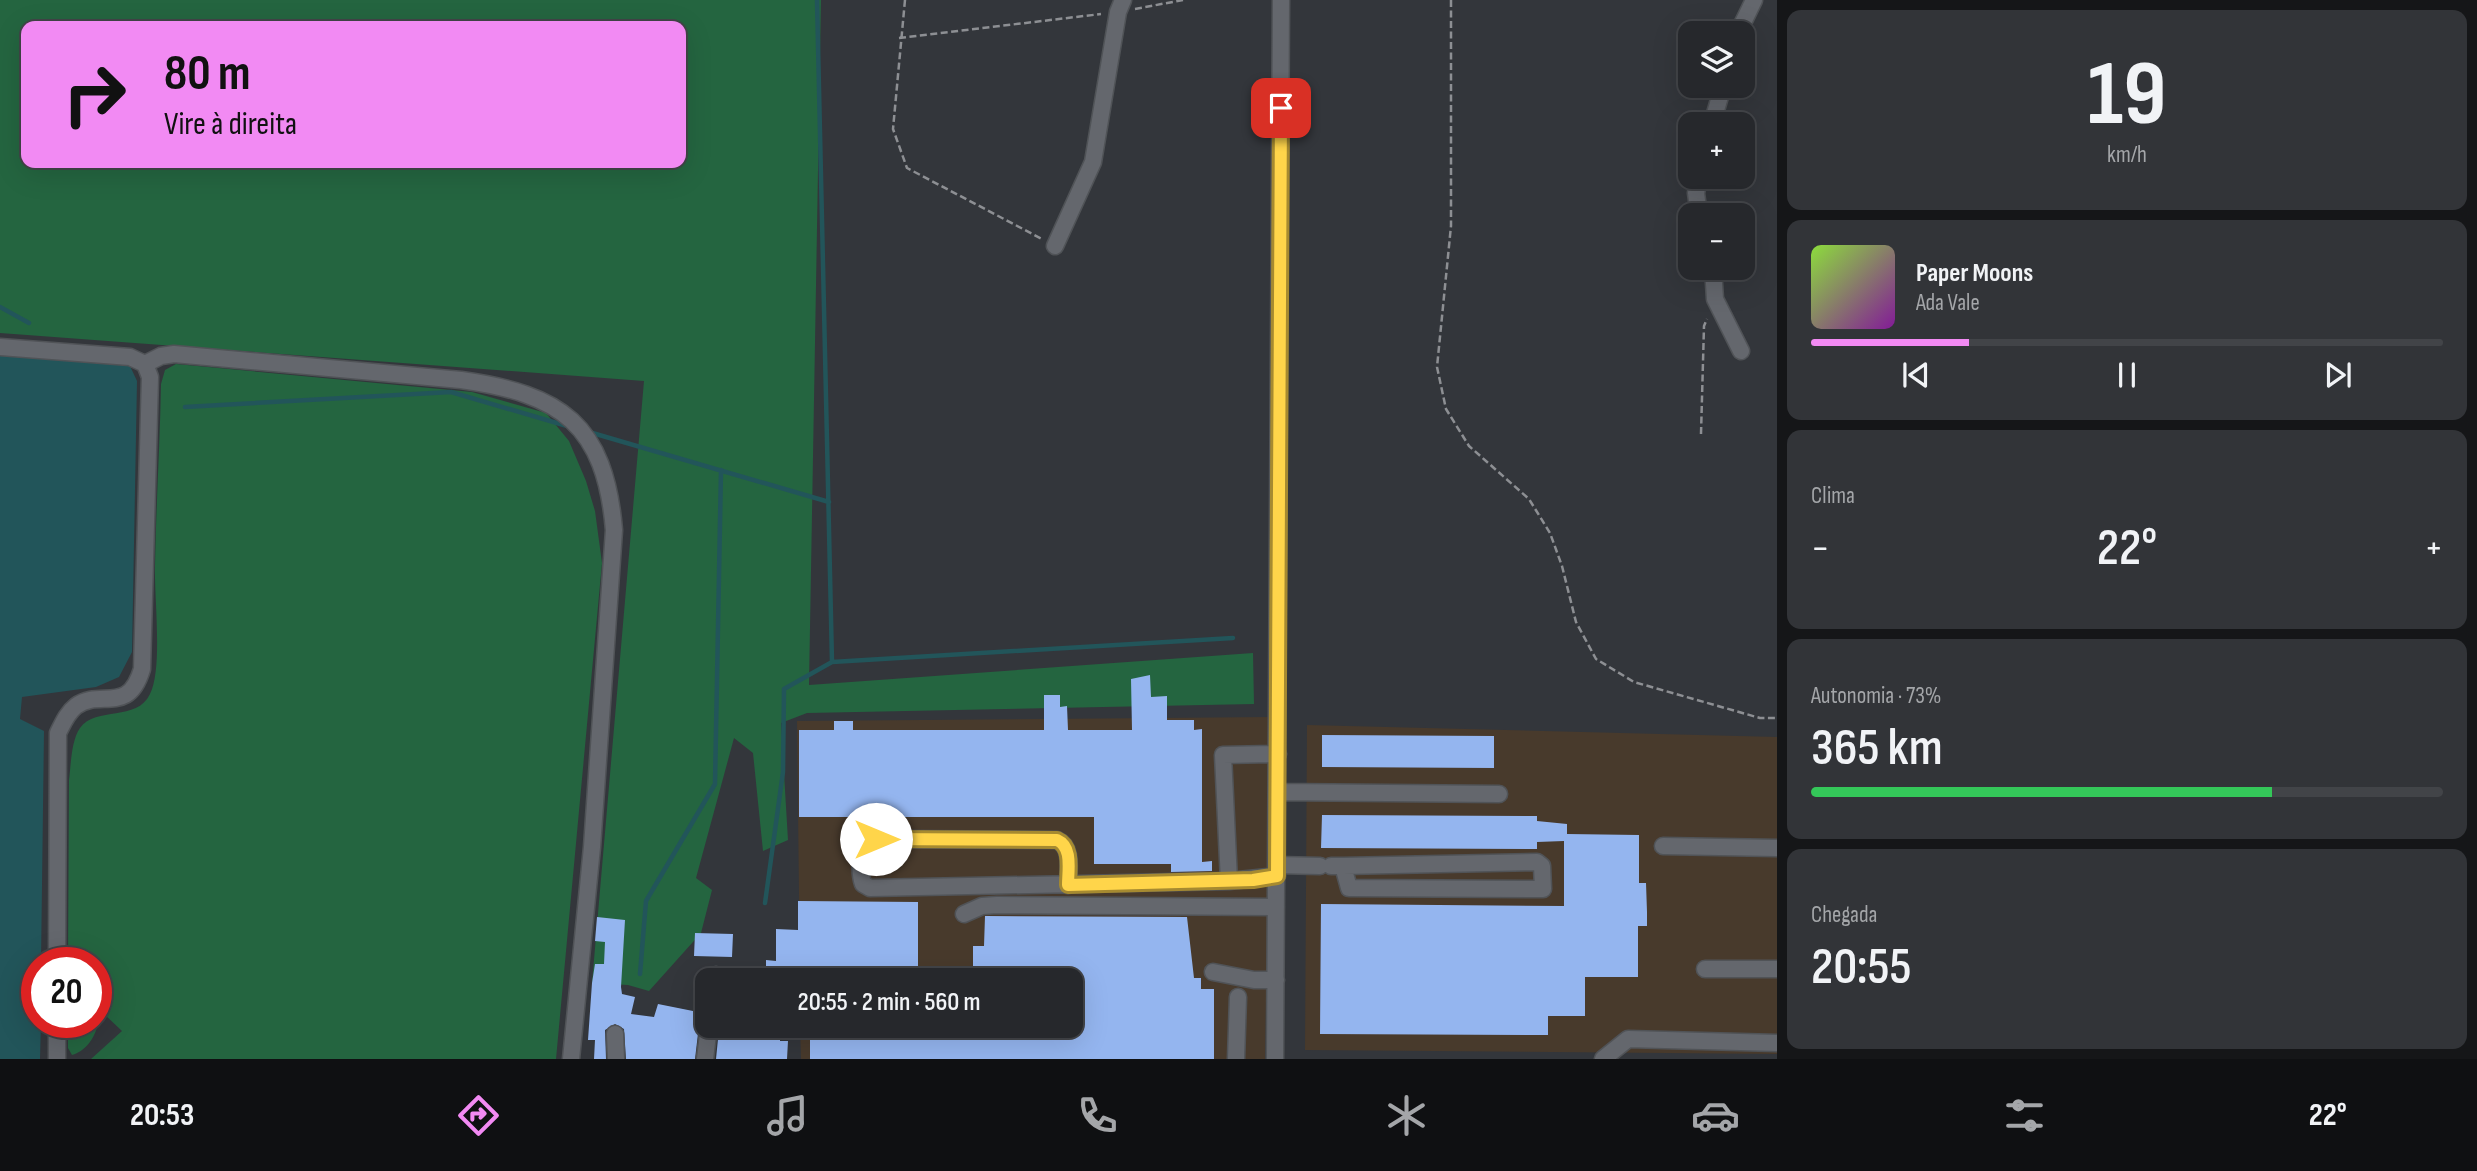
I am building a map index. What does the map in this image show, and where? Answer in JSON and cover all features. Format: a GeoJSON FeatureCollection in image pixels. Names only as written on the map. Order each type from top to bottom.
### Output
{"type":"FeatureCollection","features":[{"type":"Feature","properties":{"kind":"street"},"geometry":{"type":"LineString","coordinates":[[1275,1059],[1281,0]]}},
{"type":"Feature","properties":{"kind":"street"},"geometry":{"type":"LineString","coordinates":[[1744,21],[1754,0]]}},
{"type":"Feature","properties":{"kind":"street"},"geometry":{"type":"LineString","coordinates":[[1055,246],[1093,162],[1120,6]]}},
{"type":"Feature","properties":{"kind":"street"},"geometry":{"type":"LineString","coordinates":[[1714,280],[1715,299],[1741,351]]}},
{"type":"Feature","properties":{"kind":"street"},"geometry":{"type":"LineString","coordinates":[[0,347],[130,357],[145,364],[150,377],[142,669],[136,687],[122,696],[78,704],[66,717],[58,733],[57,947]]}},
{"type":"Feature","properties":{"kind":"street"},"geometry":{"type":"LineString","coordinates":[[145,364],[162,356],[174,355],[505,386],[543,400],[570,417],[595,448],[606,475],[614,530],[592,848],[571,1059]]}},
{"type":"Feature","properties":{"kind":"street"},"geometry":{"type":"LineString","coordinates":[[1229,881],[1223,755],[1278,754]]}},
{"type":"Feature","properties":{"kind":"street"},"geometry":{"type":"LineString","coordinates":[[1277,792],[1499,794]]}},
{"type":"Feature","properties":{"kind":"street"},"geometry":{"type":"LineString","coordinates":[[1068,885],[1067,850],[1064,843],[1057,840],[876,839],[867,841],[863,846],[861,878],[863,884],[870,888],[1068,885],[1229,881],[1277,870],[1331,866],[1537,862],[1542,866],[1543,889],[1349,888],[1331,866]]}},
{"type":"Feature","properties":{"kind":"street"},"geometry":{"type":"LineString","coordinates":[[1663,846],[1777,848]]}},
{"type":"Feature","properties":{"kind":"street"},"geometry":{"type":"LineString","coordinates":[[964,914],[982,906],[997,905],[1276,906]]}},
{"type":"Feature","properties":{"kind":"street"},"geometry":{"type":"LineString","coordinates":[[1705,969],[1777,969]]}},
{"type":"Feature","properties":{"kind":"street"},"geometry":{"type":"LineString","coordinates":[[1213,972],[1254,980],[1276,980]]}},
{"type":"Feature","properties":{"kind":"street"},"geometry":{"type":"LineString","coordinates":[[1236,1059],[1238,997]]}},
{"type":"Feature","properties":{"kind":"street"},"geometry":{"type":"LineString","coordinates":[[615,1034],[615,1059]]}},
{"type":"Feature","properties":{"kind":"street"},"geometry":{"type":"LineString","coordinates":[[57,1038],[57,1059]]}},
{"type":"Feature","properties":{"kind":"street"},"geometry":{"type":"LineString","coordinates":[[705,1059],[708,1038]]}},
{"type":"Feature","properties":{"kind":"street"},"geometry":{"type":"LineString","coordinates":[[1604,1059],[1628,1039],[1777,1042]]}},
{"type":"Feature","properties":{"kind":"path"},"geometry":{"type":"LineString","coordinates":[[905,0],[899,38],[893,129],[906,167],[1055,246]]}},
{"type":"Feature","properties":{"kind":"path"},"geometry":{"type":"LineString","coordinates":[[899,38],[1120,6],[1183,0]]}},
{"type":"Feature","properties":{"kind":"path"},"geometry":{"type":"LineString","coordinates":[[1451,0],[1451,226],[1437,367],[1446,409],[1468,446],[1529,499],[1543,522],[1562,566],[1576,622],[1596,659],[1634,682],[1760,718],[1777,718]]}},
{"type":"Feature","properties":{"kind":"path"},"geometry":{"type":"LineString","coordinates":[[1701,435],[1704,326],[1715,299]]}},
{"type":"Feature","properties":{"kind":"shaded area"},"geometry":{"type":"Polygon","coordinates":[[[1271,717],[1265,1059],[801,1059],[800,1038],[1083,1038],[1083,968],[800,968],[797,721],[1271,717]]]}},
{"type":"Feature","properties":{"kind":"shaded area"},"geometry":{"type":"Polygon","coordinates":[[[1307,725],[1777,737],[1777,1054],[1305,1050],[1307,725]]]}},
{"type":"Feature","properties":{"kind":"green space"},"geometry":{"type":"Polygon","coordinates":[[[0,0],[821,0],[809,685],[1253,653],[1254,704],[807,713],[781,723],[788,840],[763,851],[753,753],[734,738],[696,878],[712,890],[701,933],[649,991],[628,985],[592,983],[644,381],[0,333],[0,0]]]}},
{"type":"Feature","properties":{"kind":"green space"},"geometry":{"type":"Polygon","coordinates":[[[176,364],[472,392],[546,413],[569,441],[595,511],[602,563],[556,1059],[91,1059],[122,1031],[112,1022],[112,947],[68,947],[69,780],[72,753],[80,728],[96,717],[136,708],[144,703],[154,682],[157,650],[155,566],[161,384],[165,370],[176,364]]]}},
{"type":"Feature","properties":{"kind":"green space"},"geometry":{"type":"Polygon","coordinates":[[[68,1038],[92,1038],[78,1053],[72,1055],[68,1048],[68,1038]]]}},
{"type":"Feature","properties":{"kind":"water"},"geometry":{"type":"Polygon","coordinates":[[[0,350],[114,359],[130,366],[137,381],[132,652],[119,677],[96,687],[22,697],[20,719],[44,731],[41,947],[21,947],[21,1038],[41,1038],[40,1059],[0,1059],[0,350]]]}},
{"type":"Feature","properties":{"kind":"building"},"geometry":{"type":"Polygon","coordinates":[[[1150,675],[1151,697],[1167,696],[1167,720],[1194,720],[1194,730],[1202,729],[1202,862],[1212,861],[1212,871],[1171,872],[1171,864],[1094,864],[1094,817],[799,817],[799,730],[834,730],[834,721],[853,721],[853,730],[1044,730],[1044,695],[1060,695],[1060,707],[1067,706],[1068,730],[1132,730],[1131,679],[1150,675]]]}},
{"type":"Feature","properties":{"kind":"building"},"geometry":{"type":"Polygon","coordinates":[[[1322,735],[1494,736],[1494,768],[1322,767],[1322,735]]]}},
{"type":"Feature","properties":{"kind":"building"},"geometry":{"type":"Polygon","coordinates":[[[1322,815],[1537,816],[1537,821],[1567,824],[1567,834],[1639,835],[1639,883],[1646,883],[1647,926],[1638,926],[1638,977],[1585,977],[1585,1016],[1548,1016],[1548,1035],[1320,1034],[1321,904],[1564,906],[1564,841],[1537,842],[1537,849],[1321,848],[1322,815]]]}},
{"type":"Feature","properties":{"kind":"building"},"geometry":{"type":"Polygon","coordinates":[[[798,901],[918,902],[918,968],[766,968],[766,960],[776,961],[776,929],[798,930],[798,901]]]}},
{"type":"Feature","properties":{"kind":"building"},"geometry":{"type":"Polygon","coordinates":[[[985,916],[1187,917],[1194,978],[1201,978],[1201,989],[1214,989],[1214,1059],[810,1059],[810,1038],[1083,1038],[1083,968],[973,968],[973,946],[984,946],[985,916]]]}},
{"type":"Feature","properties":{"kind":"building"},"geometry":{"type":"Polygon","coordinates":[[[597,917],[625,920],[621,987],[622,994],[635,997],[631,1014],[654,1017],[658,1004],[695,1011],[695,1038],[697,1038],[695,1059],[626,1059],[624,1029],[615,1024],[605,1030],[606,1059],[594,1059],[595,1040],[588,1040],[592,983],[595,964],[604,964],[605,942],[595,941],[597,917]]]}},
{"type":"Feature","properties":{"kind":"building"},"geometry":{"type":"Polygon","coordinates":[[[695,933],[733,934],[732,957],[694,956],[695,933]]]}},
{"type":"Feature","properties":{"kind":"building"},"geometry":{"type":"Polygon","coordinates":[[[780,1038],[780,1041],[788,1041],[787,1059],[716,1059],[718,1039],[780,1038]]]}},
{"type":"Feature","properties":{"kind":"waterway"},"geometry":{"type":"LineString","coordinates":[[817,0],[832,662],[1233,638]]}},
{"type":"Feature","properties":{"kind":"waterway"},"geometry":{"type":"LineString","coordinates":[[0,307],[29,323]]}},
{"type":"Feature","properties":{"kind":"waterway"},"geometry":{"type":"LineString","coordinates":[[185,407],[451,392],[567,426]]}},
{"type":"Feature","properties":{"kind":"waterway"},"geometry":{"type":"LineString","coordinates":[[589,432],[829,502]]}},
{"type":"Feature","properties":{"kind":"waterway"},"geometry":{"type":"LineString","coordinates":[[640,974],[646,901],[715,784],[721,470]]}},
{"type":"Feature","properties":{"kind":"waterway"},"geometry":{"type":"LineString","coordinates":[[765,903],[783,772],[784,689],[832,662]]}},
{"type":"Feature","properties":{"kind":"route"},"geometry":{"type":"LineString","coordinates":[[876,839],[1057,840],[1064,843],[1067,850],[1068,885],[1253,880],[1277,876],[1281,108]]}}]}
